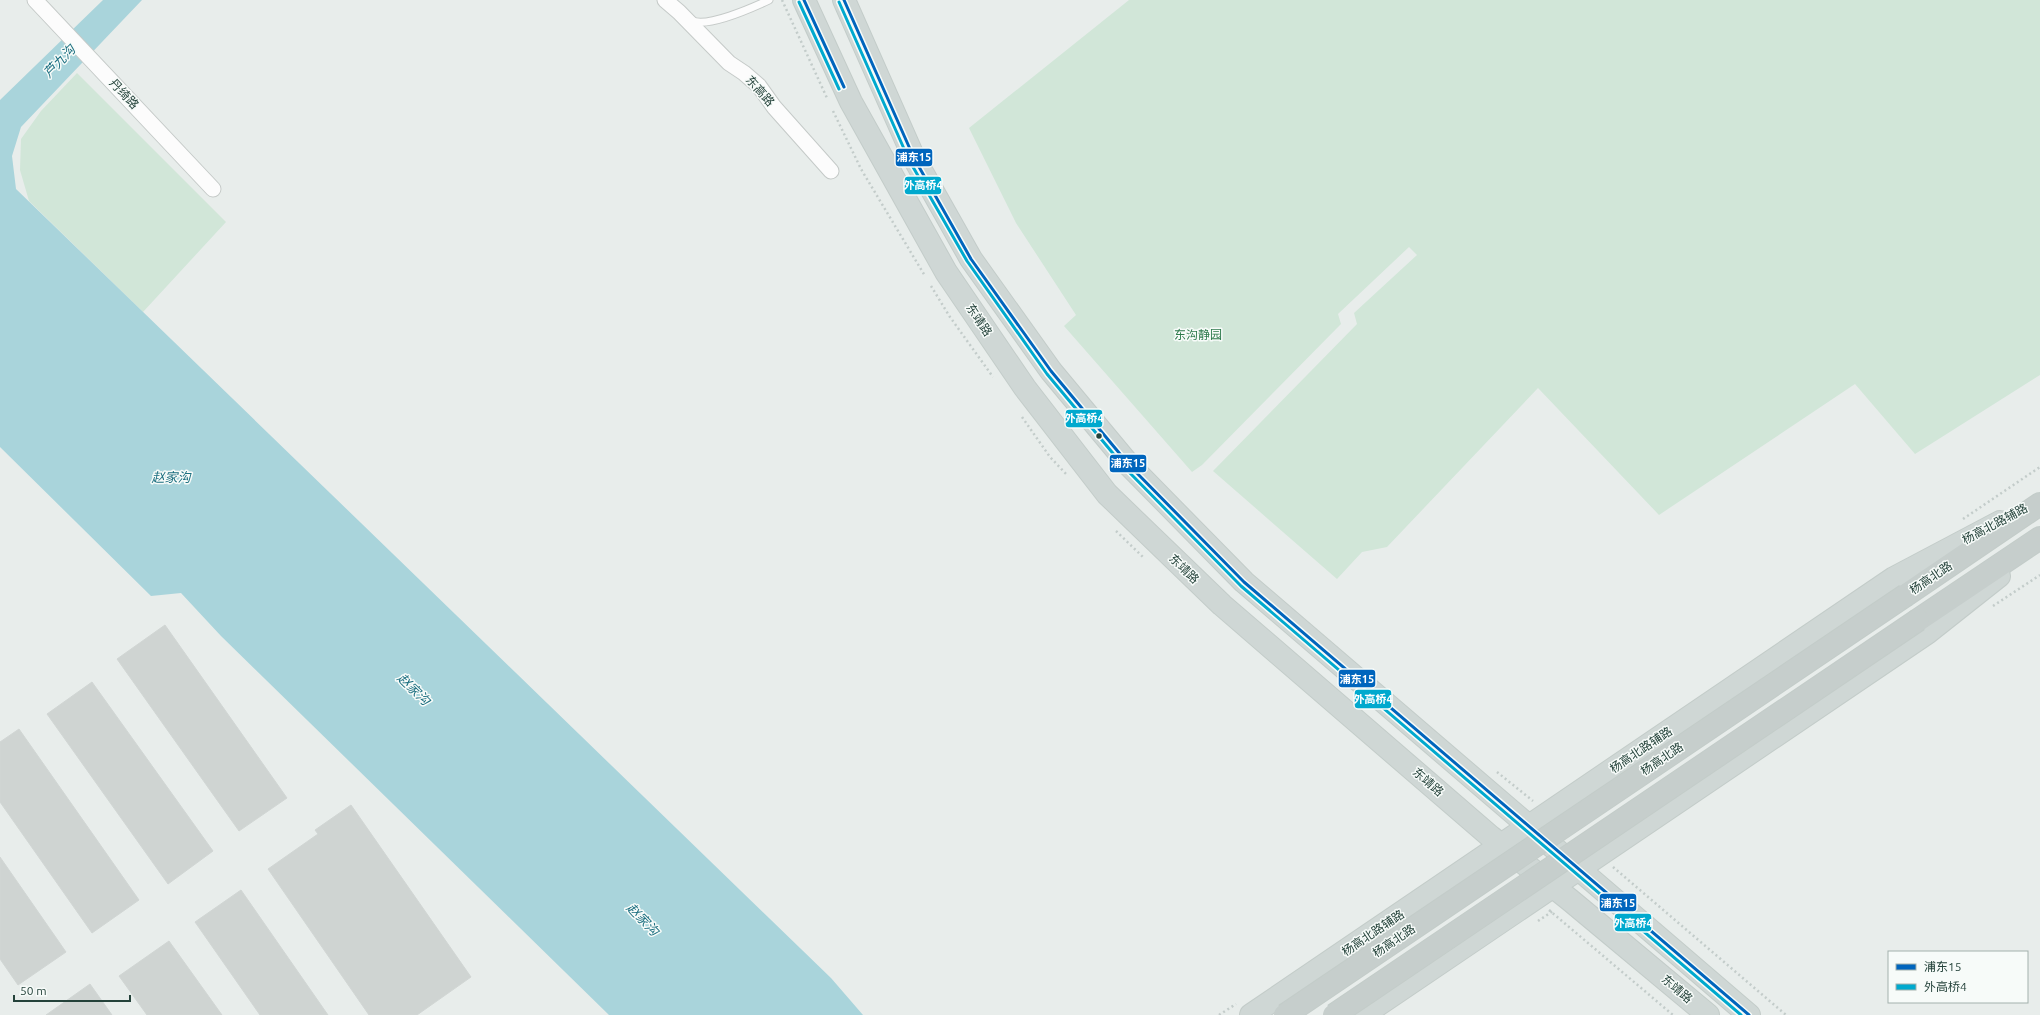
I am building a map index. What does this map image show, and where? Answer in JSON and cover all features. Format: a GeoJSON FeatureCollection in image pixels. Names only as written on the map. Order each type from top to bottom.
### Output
{"type":"FeatureCollection","features":[{"type":"Feature","properties":{"kind":"highway","name":"杨高北路"},"geometry":{"type":"LineString","coordinates":[[1285,1015],[2040,504]]}},
{"type":"Feature","properties":{"kind":"highway"},"geometry":{"type":"LineString","coordinates":[[1334,1015],[2040,538]]}},
{"type":"Feature","properties":{"kind":"main road","name":"东靖路"},"geometry":{"type":"LineString","coordinates":[[804,0],[851,102],[946,272],[1025,388],[1107,494],[1222,605],[1501,845],[1570,900],[1708,1015]]}},
{"type":"Feature","properties":{"kind":"main road"},"geometry":{"type":"LineString","coordinates":[[844,0],[914,158],[971,259],[1051,370],[1130,466],[1244,582],[1525,821],[1578,869],[1749,1015]]}},
{"type":"Feature","properties":{"kind":"main road","name":"杨高北路辅路"},"geometry":{"type":"LineString","coordinates":[[1251,1015],[1501,845],[1525,821],[1548,813],[1894,578],[2040,500]]}},
{"type":"Feature","properties":{"kind":"main road"},"geometry":{"type":"LineString","coordinates":[[1363,1015],[1927,633],[2040,543]]}},
{"type":"Feature","properties":{"kind":"street","name":"丹绮路"},"geometry":{"type":"LineString","coordinates":[[35,0],[213,189]]}},
{"type":"Feature","properties":{"kind":"street","name":"东高路"},"geometry":{"type":"LineString","coordinates":[[665,0],[679,12],[729,63],[759,86],[774,107],[832,171]]}},
{"type":"Feature","properties":{"kind":"lane"},"geometry":{"type":"LineString","coordinates":[[679,12],[695,22],[711,21],[769,0]]}},
{"type":"Feature","properties":{"kind":"path"},"geometry":{"type":"LineString","coordinates":[[1491,768],[1548,813]]}},
{"type":"Feature","properties":{"kind":"path"},"geometry":{"type":"LineString","coordinates":[[1598,856],[1786,1015]]}},
{"type":"Feature","properties":{"kind":"green space","name":"东沟静园"},"geometry":{"type":"Polygon","coordinates":[[[1129,0],[2040,0],[2040,375],[1915,454],[1855,384],[1659,515],[1538,388],[1387,547],[1362,552],[1337,579],[1213,471],[1357,324],[1354,313],[1417,255],[1409,247],[1338,314],[1341,324],[1202,465],[1192,472],[1064,326],[1076,315],[1016,223],[969,128],[1129,0]]]}},
{"type":"Feature","properties":{"kind":"green space"},"geometry":{"type":"Polygon","coordinates":[[[77,73],[226,222],[143,312],[29,201],[20,170],[21,139],[41,111],[77,73]]]}},
{"type":"Feature","properties":{"kind":"water","name":"赵家沟"},"geometry":{"type":"Polygon","coordinates":[[[103,0],[142,0],[21,127],[12,156],[16,189],[831,978],[863,1015],[609,1015],[221,636],[181,593],[151,596],[0,447],[0,100],[103,0]]]}},
{"type":"Feature","properties":{"kind":"building"},"geometry":{"type":"Polygon","coordinates":[[[165,625],[287,798],[239,831],[117,659],[165,625]]]}},
{"type":"Feature","properties":{"kind":"building"},"geometry":{"type":"Polygon","coordinates":[[[92,682],[213,851],[168,884],[47,714],[92,682]]]}},
{"type":"Feature","properties":{"kind":"building"},"geometry":{"type":"Polygon","coordinates":[[[19,729],[139,900],[92,933],[0,802],[0,742],[19,729]]]}},
{"type":"Feature","properties":{"kind":"building"},"geometry":{"type":"Polygon","coordinates":[[[351,805],[471,977],[417,1015],[369,1015],[268,869],[318,834],[315,830],[351,805]]]}},
{"type":"Feature","properties":{"kind":"building"},"geometry":{"type":"Polygon","coordinates":[[[0,857],[66,952],[18,985],[0,959],[0,857]]]}},
{"type":"Feature","properties":{"kind":"building"},"geometry":{"type":"Polygon","coordinates":[[[241,890],[328,1015],[260,1015],[195,922],[241,890]]]}},
{"type":"Feature","properties":{"kind":"building"},"geometry":{"type":"Polygon","coordinates":[[[169,941],[222,1015],[147,1015],[119,976],[169,941]]]}},
{"type":"Feature","properties":{"kind":"building"},"geometry":{"type":"Polygon","coordinates":[[[90,984],[112,1015],[46,1015],[90,984]]]}},
{"type":"Feature","properties":{"kind":"transit line","name":"浦东15"},"geometry":{"type":"LineString","coordinates":[[804,0],[844,87]]}},
{"type":"Feature","properties":{"kind":"transit line","name":"浦东15"},"geometry":{"type":"LineString","coordinates":[[844,0],[914,158],[971,259],[1051,371],[1130,466],[1244,582],[1749,1015]]}},
{"type":"Feature","properties":{"kind":"transit line","name":"外高桥4"},"geometry":{"type":"LineString","coordinates":[[799,2],[839,89]]}},
{"type":"Feature","properties":{"kind":"transit line","name":"外高桥4"},"geometry":{"type":"LineString","coordinates":[[839,2],[909,160],[967,261],[1047,374],[1126,469],[1241,586],[1741,1015]]}},
{"type":"Feature","properties":{"kind":"water label","name":"芦九沟"},"geometry":{"type":"Point","coordinates":[59,61]}}]}
